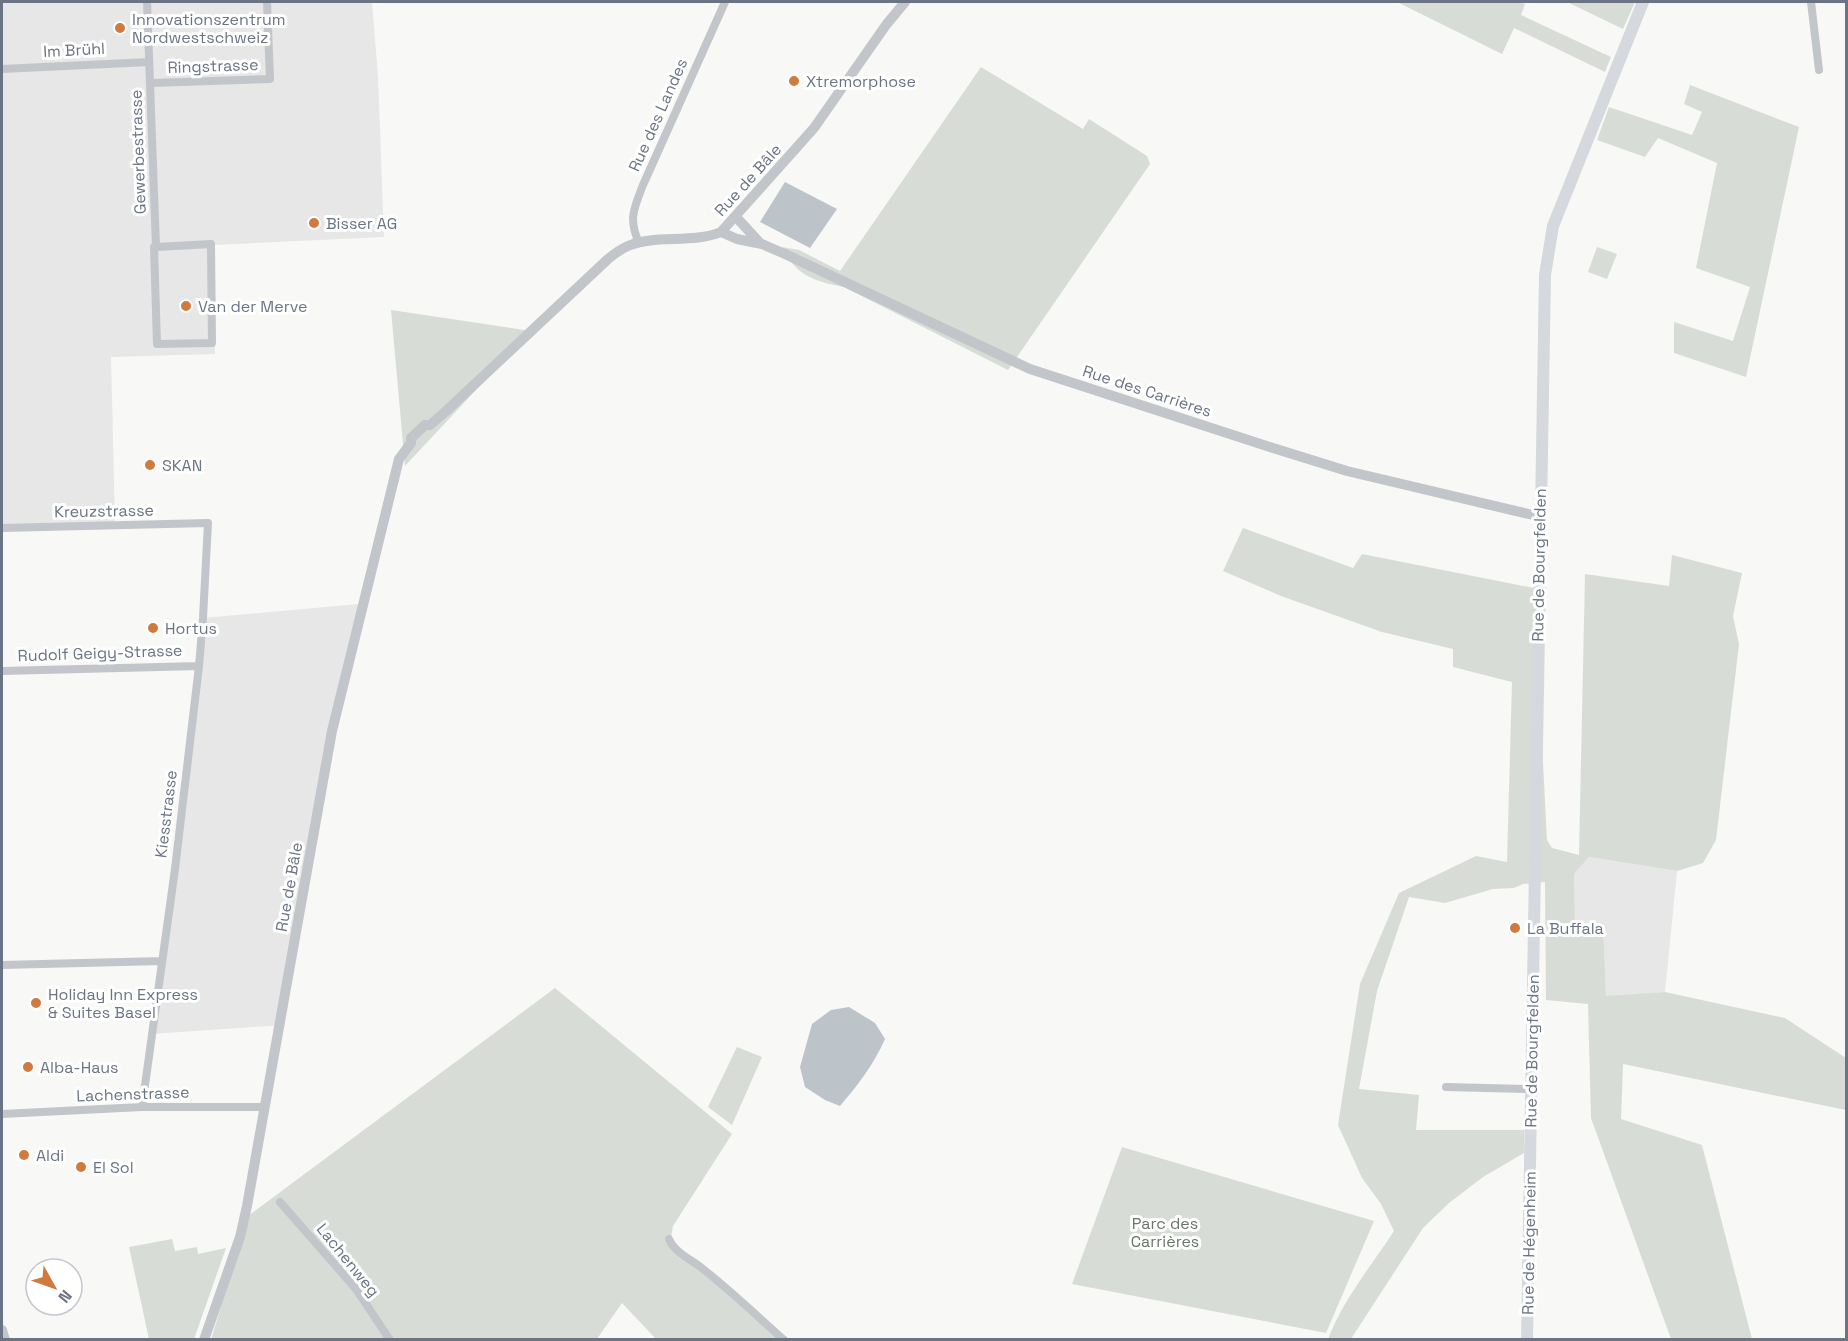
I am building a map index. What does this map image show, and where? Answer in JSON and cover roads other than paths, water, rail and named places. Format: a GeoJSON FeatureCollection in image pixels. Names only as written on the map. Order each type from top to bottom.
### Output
{"type":"FeatureCollection","features":[{"type":"Feature","properties":{"kind":"main road","name":"Rue de Bourgfelden"},"geometry":{"type":"LineString","coordinates":[[1530,1146],[1545,275],[1552,226],[1643,2]]}},
{"type":"Feature","properties":{"kind":"main road","name":"Rue de Hégenheim"},"geometry":{"type":"LineString","coordinates":[[1527,1340],[1530,1146]]}},
{"type":"Feature","properties":{"kind":"street","name":"Gewerbestrasse"},"geometry":{"type":"LineString","coordinates":[[147,2],[152,83],[156,247],[211,244],[212,343],[157,344],[154,247]]}},
{"type":"Feature","properties":{"kind":"street","name":"Ringstrasse"},"geometry":{"type":"LineString","coordinates":[[152,83],[270,79],[267,2]]}},
{"type":"Feature","properties":{"kind":"street","name":"Rue des Landes"},"geometry":{"type":"LineString","coordinates":[[639,243],[632,221],[637,201],[725,2]]}},
{"type":"Feature","properties":{"kind":"street","name":"Rue de Bâle"},"geometry":{"type":"LineString","coordinates":[[204,1340],[240,1237],[332,731],[399,459],[411,443],[411,438],[425,425],[430,425],[608,259],[630,244],[707,238],[721,232],[814,128],[905,2]]}},
{"type":"Feature","properties":{"kind":"street"},"geometry":{"type":"LineString","coordinates":[[1811,2],[1819,70]]}},
{"type":"Feature","properties":{"kind":"street","name":"Im Brühl"},"geometry":{"type":"LineString","coordinates":[[2,69],[149,62]]}},
{"type":"Feature","properties":{"kind":"street","name":"Rue des Carrières"},"geometry":{"type":"LineString","coordinates":[[736,217],[762,244]]}},
{"type":"Feature","properties":{"kind":"street","name":"Rue des Carrières"},"geometry":{"type":"LineString","coordinates":[[721,232],[737,239],[762,244],[1030,369],[1347,471],[1540,517]]}},
{"type":"Feature","properties":{"kind":"street","name":"Kreuzstrasse"},"geometry":{"type":"LineString","coordinates":[[2,528],[208,523]]}},
{"type":"Feature","properties":{"kind":"street","name":"Kiesstrasse"},"geometry":{"type":"LineString","coordinates":[[142,1107],[174,880],[199,666],[204,618],[208,523]]}},
{"type":"Feature","properties":{"kind":"street","name":"Rudolf Geigy-Strasse"},"geometry":{"type":"LineString","coordinates":[[2,671],[199,666]]}},
{"type":"Feature","properties":{"kind":"street"},"geometry":{"type":"LineString","coordinates":[[2,965],[162,961]]}},
{"type":"Feature","properties":{"kind":"street"},"geometry":{"type":"LineString","coordinates":[[1446,1087],[1531,1089]]}},
{"type":"Feature","properties":{"kind":"street","name":"Lachenstrasse"},"geometry":{"type":"LineString","coordinates":[[2,1114],[142,1107],[264,1107]]}},
{"type":"Feature","properties":{"kind":"street","name":"Lachenweg"},"geometry":{"type":"LineString","coordinates":[[280,1202],[356,1289],[390,1340]]}},
{"type":"Feature","properties":{"kind":"street"},"geometry":{"type":"LineString","coordinates":[[669,1239],[669,1242],[704,1269],[784,1340]]}},
{"type":"Feature","properties":{"kind":"street"},"geometry":{"type":"LineString","coordinates":[[2,1330],[4,1340]]}},
{"type":"Feature","properties":{"kind":"place","name":"Innovationszentrum Nordwestschweiz"},"geometry":{"type":"Point","coordinates":[120,28]}},
{"type":"Feature","properties":{"kind":"place","name":"Xtremorphose"},"geometry":{"type":"Point","coordinates":[794,81]}},
{"type":"Feature","properties":{"kind":"place","name":"Bisser AG"},"geometry":{"type":"Point","coordinates":[314,223]}},
{"type":"Feature","properties":{"kind":"place","name":"Van der Merve"},"geometry":{"type":"Point","coordinates":[186,306]}},
{"type":"Feature","properties":{"kind":"place","name":"SKAN"},"geometry":{"type":"Point","coordinates":[150,465]}},
{"type":"Feature","properties":{"kind":"place","name":"Hortus"},"geometry":{"type":"Point","coordinates":[153,628]}},
{"type":"Feature","properties":{"kind":"place","name":"La Buffala"},"geometry":{"type":"Point","coordinates":[1515,928]}},
{"type":"Feature","properties":{"kind":"place","name":"Holiday Inn Express & Suites Basel"},"geometry":{"type":"Point","coordinates":[36,1003]}},
{"type":"Feature","properties":{"kind":"place","name":"Alba-Haus"},"geometry":{"type":"Point","coordinates":[28,1067]}},
{"type":"Feature","properties":{"kind":"place","name":"Aldi"},"geometry":{"type":"Point","coordinates":[24,1155]}},
{"type":"Feature","properties":{"kind":"place","name":"El Sol"},"geometry":{"type":"Point","coordinates":[81,1167]}},
{"type":"Feature","properties":{"kind":"park label","name":"Parc des Carrières"},"geometry":{"type":"Point","coordinates":[1165,1232]}}]}
